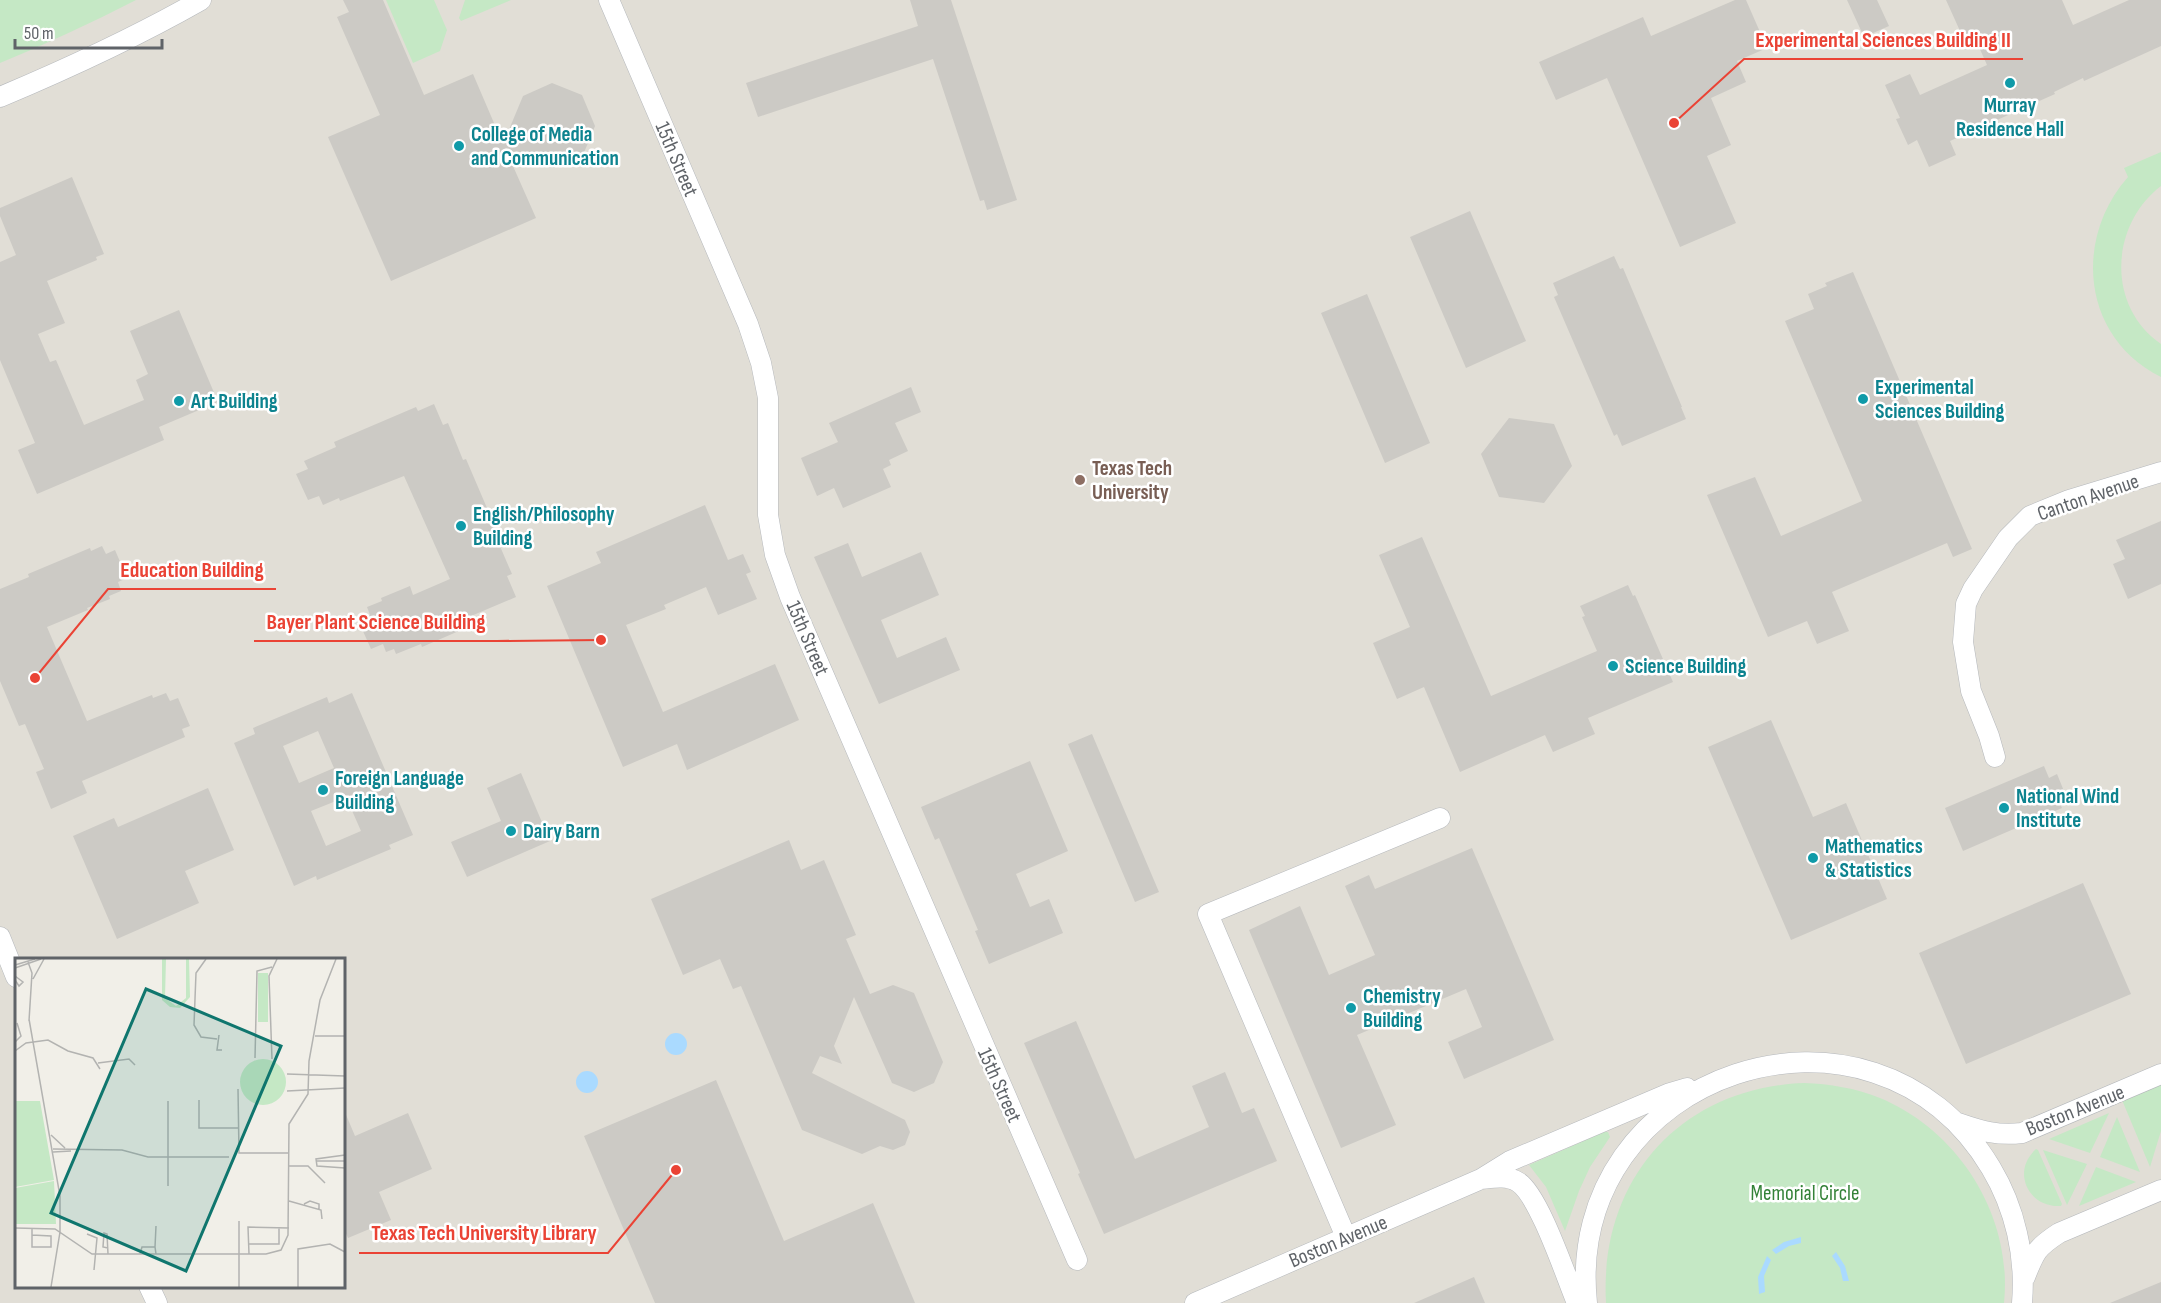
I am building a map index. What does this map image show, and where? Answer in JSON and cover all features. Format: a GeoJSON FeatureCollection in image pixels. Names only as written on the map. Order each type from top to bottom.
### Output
{"type":"FeatureCollection","features":[{"type":"Feature","properties":{"kind":"street"},"geometry":{"type":"LineString","coordinates":[[0,97],[82,62],[201,0]]}},
{"type":"Feature","properties":{"kind":"street","name":"15th Street"},"geometry":{"type":"LineString","coordinates":[[609,0],[748,324],[761,363],[768,398],[768,515],[775,555],[790,597],[1077,1260]]}},
{"type":"Feature","properties":{"kind":"street","name":"Canton Avenue"},"geometry":{"type":"LineString","coordinates":[[1995,757],[1971,691],[1963,642],[1966,604],[1973,589],[2008,538],[2030,516],[2069,500],[2161,472]]}},
{"type":"Feature","properties":{"kind":"street"},"geometry":{"type":"LineString","coordinates":[[1346,1237],[1208,914],[1440,818]]}},
{"type":"Feature","properties":{"kind":"street"},"geometry":{"type":"LineString","coordinates":[[0,937],[15,974]]}},
{"type":"Feature","properties":{"kind":"street"},"geometry":{"type":"LineString","coordinates":[[1587,1303],[1586,1278],[1590,1236],[1603,1195],[1623,1158],[1650,1125],[1666,1111],[1702,1087],[1721,1078],[1746,1069],[1784,1063],[1812,1062],[1868,1071],[1907,1088],[1943,1112],[1973,1142],[1986,1160],[2006,1197],[2018,1239],[2023,1282],[2022,1303]]}},
{"type":"Feature","properties":{"kind":"street","name":"Boston Avenue"},"geometry":{"type":"LineString","coordinates":[[1953,1121],[1985,1133],[2004,1135],[2022,1133],[2161,1074]]}},
{"type":"Feature","properties":{"kind":"street","name":"Boston Avenue"},"geometry":{"type":"LineString","coordinates":[[1195,1303],[1481,1179],[1510,1161],[1670,1093],[1721,1078]]}},
{"type":"Feature","properties":{"kind":"street","name":"Boston Avenue"},"geometry":{"type":"LineString","coordinates":[[1481,1179],[1510,1179],[1527,1190],[1539,1212],[1577,1303]]}},
{"type":"Feature","properties":{"kind":"street"},"geometry":{"type":"LineString","coordinates":[[2023,1282],[2036,1249],[2044,1242],[2059,1233],[2161,1190]]}},
{"type":"Feature","properties":{"kind":"street"},"geometry":{"type":"LineString","coordinates":[[149,1288],[156,1303]]}},
{"type":"Feature","properties":{"kind":"shaded area","name":"Texas Tech University"},"geometry":{"type":"Polygon","coordinates":[[[0,0],[2161,0],[2161,1303],[0,1303],[0,0]]]}},
{"type":"Feature","properties":{"kind":"green space"},"geometry":{"type":"Polygon","coordinates":[[[0,0],[136,0],[0,63],[0,0]]]}},
{"type":"Feature","properties":{"kind":"green space"},"geometry":{"type":"Polygon","coordinates":[[[386,0],[434,0],[447,30],[440,51],[413,63],[386,0]]]}},
{"type":"Feature","properties":{"kind":"green space"},"geometry":{"type":"Polygon","coordinates":[[[465,0],[511,0],[461,21],[459,18],[465,0]]]}},
{"type":"Feature","properties":{"kind":"green space"},"geometry":{"type":"Polygon","coordinates":[[[2161,152],[2161,186],[2144,202],[2132,222],[2124,243],[2121,265],[2123,288],[2131,309],[2143,328],[2161,344],[2161,377],[2135,360],[2115,338],[2101,313],[2094,286],[2093,257],[2099,229],[2110,202],[2128,177],[2124,168],[2161,152]]]}},
{"type":"Feature","properties":{"kind":"green space","name":"Memorial Circle"},"geometry":{"type":"Polygon","coordinates":[[[1804,1083],[1842,1087],[1880,1098],[1908,1113],[1934,1132],[1956,1154],[1975,1180],[1990,1209],[2000,1239],[2004,1271],[2004,1303],[1606,1303],[1607,1258],[1617,1217],[1633,1181],[1656,1149],[1685,1122],[1720,1102],[1760,1089],[1804,1083]]]}},
{"type":"Feature","properties":{"kind":"green space"},"geometry":{"type":"Polygon","coordinates":[[[2161,1084],[2161,1131],[2150,1167],[2122,1100],[2161,1084]]]}},
{"type":"Feature","properties":{"kind":"green space"},"geometry":{"type":"Polygon","coordinates":[[[2109,1113],[2090,1153],[2049,1139],[2109,1113]]]}},
{"type":"Feature","properties":{"kind":"green space"},"geometry":{"type":"Polygon","coordinates":[[[2117,1117],[2140,1172],[2100,1157],[2117,1117]]]}},
{"type":"Feature","properties":{"kind":"green space"},"geometry":{"type":"Polygon","coordinates":[[[1608,1132],[1610,1137],[1590,1167],[1565,1231],[1546,1187],[1529,1165],[1608,1132]]]}},
{"type":"Feature","properties":{"kind":"green space"},"geometry":{"type":"Polygon","coordinates":[[[2036,1149],[2061,1206],[2049,1205],[2040,1201],[2032,1195],[2027,1186],[2024,1177],[2025,1167],[2036,1149]]]}},
{"type":"Feature","properties":{"kind":"green space"},"geometry":{"type":"Polygon","coordinates":[[[2043,1150],[2087,1164],[2067,1205],[2043,1150]]]}},
{"type":"Feature","properties":{"kind":"green space"},"geometry":{"type":"Polygon","coordinates":[[[2096,1167],[2136,1182],[2079,1206],[2096,1167]]]}},
{"type":"Feature","properties":{"kind":"water"},"geometry":{"type":"Polygon","coordinates":[[[676,1033],[684,1036],[687,1044],[684,1052],[676,1055],[668,1052],[665,1044],[668,1036],[676,1033]]]}},
{"type":"Feature","properties":{"kind":"water"},"geometry":{"type":"Polygon","coordinates":[[[587,1071],[595,1074],[598,1082],[595,1090],[587,1093],[579,1090],[576,1082],[579,1074],[587,1071]]]}},
{"type":"Feature","properties":{"kind":"water"},"geometry":{"type":"Polygon","coordinates":[[[1801,1237],[1801,1243],[1789,1246],[1776,1254],[1772,1250],[1784,1242],[1801,1237]]]}},
{"type":"Feature","properties":{"kind":"water"},"geometry":{"type":"Polygon","coordinates":[[[1836,1252],[1845,1266],[1849,1281],[1843,1281],[1840,1268],[1832,1256],[1836,1252]]]}},
{"type":"Feature","properties":{"kind":"water"},"geometry":{"type":"Polygon","coordinates":[[[1767,1256],[1771,1260],[1764,1276],[1765,1292],[1759,1294],[1758,1277],[1767,1256]]]}},
{"type":"Feature","properties":{"kind":"building","name":"College of Media and Communication"},"geometry":{"type":"Polygon","coordinates":[[[343,0],[383,0],[424,95],[473,74],[503,144],[523,96],[552,83],[582,95],[595,126],[583,155],[553,168],[505,148],[536,218],[391,281],[328,137],[380,115],[337,17],[349,12],[343,0]]]}},
{"type":"Feature","properties":{"kind":"building"},"geometry":{"type":"Polygon","coordinates":[[[910,0],[951,0],[1017,200],[987,210],[984,200],[980,201],[933,59],[758,117],[746,83],[918,26],[910,0]]]}},
{"type":"Feature","properties":{"kind":"building"},"geometry":{"type":"Polygon","coordinates":[[[1735,0],[1746,0],[1767,48],[1737,61],[1746,82],[1711,98],[1731,145],[1707,156],[1736,223],[1680,247],[1607,78],[1556,100],[1539,62],[1643,17],[1651,36],[1735,0]]]}},
{"type":"Feature","properties":{"kind":"building"},"geometry":{"type":"Polygon","coordinates":[[[1847,0],[1877,0],[1889,26],[1864,37],[1847,0]]]}},
{"type":"Feature","properties":{"kind":"building","name":"Murray Residence Hall"},"geometry":{"type":"Polygon","coordinates":[[[1946,0],[2062,0],[2073,25],[2129,0],[2161,0],[2161,46],[2084,81],[2083,78],[2054,92],[2055,94],[1950,141],[1956,155],[1929,167],[1917,140],[1908,145],[1896,119],[1900,118],[1885,85],[1910,74],[1920,95],[1987,65],[1975,38],[1965,42],[1946,0]]]}},
{"type":"Feature","properties":{"kind":"building"},"geometry":{"type":"Polygon","coordinates":[[[72,177],[104,254],[96,257],[97,260],[47,281],[65,323],[38,334],[50,362],[56,360],[84,425],[144,400],[136,380],[148,374],[130,331],[179,310],[218,402],[159,427],[164,440],[37,494],[18,450],[35,443],[0,360],[0,262],[16,255],[0,216],[0,208],[72,177]]]}},
{"type":"Feature","properties":{"kind":"building"},"geometry":{"type":"Polygon","coordinates":[[[1470,211],[1526,341],[1466,368],[1410,237],[1470,211]]]}},
{"type":"Feature","properties":{"kind":"building"},"geometry":{"type":"Polygon","coordinates":[[[1614,256],[1620,269],[1623,268],[1686,419],[1622,446],[1617,434],[1614,436],[1554,297],[1558,295],[1553,283],[1614,256]]]}},
{"type":"Feature","properties":{"kind":"building","name":"Experimental Sciences Building"},"geometry":{"type":"Polygon","coordinates":[[[1853,272],[1972,549],[1953,557],[1947,543],[1832,592],[1849,631],[1817,644],[1807,621],[1768,637],[1707,495],[1755,477],[1781,536],[1862,501],[1785,321],[1814,309],[1808,294],[1827,286],[1825,283],[1853,272]]]}},
{"type":"Feature","properties":{"kind":"building"},"geometry":{"type":"Polygon","coordinates":[[[1367,294],[1430,443],[1385,463],[1321,313],[1367,294]]]}},
{"type":"Feature","properties":{"kind":"building"},"geometry":{"type":"Polygon","coordinates":[[[911,387],[921,412],[895,423],[908,451],[889,460],[891,465],[883,469],[891,487],[843,508],[834,488],[817,496],[801,458],[838,442],[829,423],[911,387]]]}},
{"type":"Feature","properties":{"kind":"building","name":"English/Philosophy Building"},"geometry":{"type":"Polygon","coordinates":[[[434,404],[443,425],[448,423],[463,460],[466,459],[499,536],[496,537],[512,574],[507,576],[516,597],[471,616],[475,624],[422,647],[421,644],[396,654],[394,649],[386,652],[383,644],[371,649],[358,620],[370,615],[367,607],[382,601],[381,598],[410,586],[413,595],[450,579],[404,476],[340,501],[339,498],[323,505],[319,496],[308,500],[296,474],[308,469],[304,461],[336,447],[334,442],[416,407],[418,411],[434,404]]]}},
{"type":"Feature","properties":{"kind":"building"},"geometry":{"type":"Polygon","coordinates":[[[1509,418],[1554,424],[1572,466],[1544,503],[1499,497],[1481,454],[1509,418]]]}},
{"type":"Feature","properties":{"kind":"building"},"geometry":{"type":"Polygon","coordinates":[[[705,505],[728,560],[743,554],[751,572],[746,574],[757,599],[718,615],[706,587],[664,605],[666,609],[626,625],[663,712],[775,664],[799,720],[687,770],[677,744],[623,767],[547,586],[601,563],[596,552],[705,505]]]}},
{"type":"Feature","properties":{"kind":"building"},"geometry":{"type":"Polygon","coordinates":[[[2161,521],[2161,584],[2128,599],[2113,564],[2125,559],[2116,540],[2161,521]]]}},
{"type":"Feature","properties":{"kind":"building","name":"Science Building"},"geometry":{"type":"Polygon","coordinates":[[[1422,537],[1491,696],[1597,651],[1582,617],[1585,616],[1580,606],[1628,585],[1633,596],[1635,595],[1673,682],[1588,718],[1595,734],[1553,752],[1545,735],[1460,772],[1424,687],[1397,699],[1373,643],[1410,627],[1379,555],[1422,537]]]}},
{"type":"Feature","properties":{"kind":"building"},"geometry":{"type":"Polygon","coordinates":[[[848,543],[862,577],[921,552],[939,595],[881,620],[897,658],[946,637],[960,670],[879,704],[814,557],[848,543]]]}},
{"type":"Feature","properties":{"kind":"building"},"geometry":{"type":"Polygon","coordinates":[[[102,546],[106,554],[115,550],[127,578],[118,582],[121,591],[109,596],[110,599],[87,608],[88,610],[47,627],[87,721],[152,695],[153,698],[166,693],[170,701],[178,698],[190,726],[182,729],[185,737],[82,781],[87,793],[51,809],[36,772],[44,769],[25,724],[19,726],[0,681],[0,589],[29,577],[28,574],[90,548],[91,551],[102,546]]]}},
{"type":"Feature","properties":{"kind":"building","name":"Foreign Language Building"},"geometry":{"type":"Polygon","coordinates":[[[352,693],[413,835],[389,845],[391,849],[317,880],[316,876],[294,886],[234,743],[255,734],[253,728],[327,697],[329,703],[352,693]],[[318,731],[283,746],[299,783],[334,768],[318,731]],[[346,797],[311,811],[326,846],[361,831],[346,797]]]}},
{"type":"Feature","properties":{"kind":"building","name":"Mathematics & Statistics"},"geometry":{"type":"Polygon","coordinates":[[[1771,720],[1813,817],[1846,803],[1887,899],[1791,940],[1708,747],[1771,720]]]}},
{"type":"Feature","properties":{"kind":"building"},"geometry":{"type":"Polygon","coordinates":[[[1092,734],[1159,892],[1135,902],[1068,744],[1092,734]]]}},
{"type":"Feature","properties":{"kind":"building"},"geometry":{"type":"Polygon","coordinates":[[[1030,761],[1068,851],[1016,874],[1030,907],[1049,899],[1063,933],[989,964],[975,931],[978,930],[939,838],[935,840],[921,807],[1030,761]]]}},
{"type":"Feature","properties":{"kind":"building","name":"National Wind Institute"},"geometry":{"type":"Polygon","coordinates":[[[2044,766],[2049,778],[2057,774],[2068,801],[2060,804],[2062,808],[1963,851],[1945,808],[2044,766]]]}},
{"type":"Feature","properties":{"kind":"building","name":"Dairy Barn"},"geometry":{"type":"Polygon","coordinates":[[[521,773],[550,841],[467,877],[451,842],[501,821],[487,788],[521,773]]]}},
{"type":"Feature","properties":{"kind":"building"},"geometry":{"type":"Polygon","coordinates":[[[208,788],[234,850],[185,871],[199,903],[117,939],[73,836],[114,818],[118,827],[208,788]]]}},
{"type":"Feature","properties":{"kind":"building"},"geometry":{"type":"Polygon","coordinates":[[[789,840],[801,870],[824,860],[856,935],[846,939],[870,994],[893,985],[914,993],[943,1062],[934,1083],[914,1092],[892,1083],[854,997],[834,1046],[842,1064],[820,1056],[812,1073],[905,1120],[910,1132],[905,1145],[893,1150],[880,1146],[862,1154],[802,1130],[741,986],[733,989],[720,959],[683,975],[651,899],[789,840]]]}},
{"type":"Feature","properties":{"kind":"building","name":"Chemistry Building"},"geometry":{"type":"Polygon","coordinates":[[[1472,848],[1554,1040],[1464,1079],[1448,1042],[1482,1027],[1466,989],[1357,1035],[1396,1125],[1341,1148],[1249,930],[1300,906],[1329,975],[1375,955],[1345,886],[1369,875],[1375,889],[1472,848]]]}},
{"type":"Feature","properties":{"kind":"building"},"geometry":{"type":"Polygon","coordinates":[[[2083,883],[2131,994],[1966,1064],[1919,953],[2083,883]]]}},
{"type":"Feature","properties":{"kind":"building"},"geometry":{"type":"Polygon","coordinates":[[[1076,1021],[1135,1159],[1209,1127],[1192,1086],[1225,1072],[1242,1113],[1254,1108],[1277,1161],[1104,1234],[1024,1043],[1076,1021]]]}},
{"type":"Feature","properties":{"kind":"building"},"geometry":{"type":"Polygon","coordinates":[[[716,1080],[784,1241],[873,1203],[915,1303],[655,1303],[584,1136],[716,1080]]]}},
{"type":"Feature","properties":{"kind":"building"},"geometry":{"type":"Polygon","coordinates":[[[345,1112],[355,1136],[408,1113],[432,1169],[379,1192],[391,1220],[348,1238],[345,1231],[345,1112]]]}},
{"type":"Feature","properties":{"kind":"building"},"geometry":{"type":"Polygon","coordinates":[[[1474,1277],[1485,1303],[1414,1303],[1474,1277]]]}},
{"type":"Feature","properties":{"kind":"building"},"geometry":{"type":"Polygon","coordinates":[[[2161,1282],[2161,1303],[2110,1303],[2161,1282]]]}},
{"type":"Feature","properties":{"kind":"place","name":"Murray Residence Hall"},"geometry":{"type":"Point","coordinates":[2010,83]}},
{"type":"Feature","properties":{"kind":"place","name":"Experimental Sciences Building II"},"geometry":{"type":"Point","coordinates":[1674,123]}},
{"type":"Feature","properties":{"kind":"place","name":"College of Media and Communication"},"geometry":{"type":"Point","coordinates":[459,146]}},
{"type":"Feature","properties":{"kind":"place","name":"Experimental Sciences Building"},"geometry":{"type":"Point","coordinates":[1863,399]}},
{"type":"Feature","properties":{"kind":"place","name":"Art Building"},"geometry":{"type":"Point","coordinates":[179,401]}},
{"type":"Feature","properties":{"kind":"place","name":"Texas Tech University"},"geometry":{"type":"Point","coordinates":[1080,480]}},
{"type":"Feature","properties":{"kind":"place","name":"English/Philosophy Building"},"geometry":{"type":"Point","coordinates":[461,526]}},
{"type":"Feature","properties":{"kind":"place","name":"Bayer Plant Science Building"},"geometry":{"type":"Point","coordinates":[601,640]}},
{"type":"Feature","properties":{"kind":"place","name":"Science Building"},"geometry":{"type":"Point","coordinates":[1613,666]}},
{"type":"Feature","properties":{"kind":"place","name":"Education Building"},"geometry":{"type":"Point","coordinates":[35,678]}},
{"type":"Feature","properties":{"kind":"place","name":"Foreign Language Building"},"geometry":{"type":"Point","coordinates":[323,790]}},
{"type":"Feature","properties":{"kind":"place","name":"National Wind Institute"},"geometry":{"type":"Point","coordinates":[2004,808]}},
{"type":"Feature","properties":{"kind":"place","name":"Dairy Barn"},"geometry":{"type":"Point","coordinates":[511,831]}},
{"type":"Feature","properties":{"kind":"place","name":"Mathematics & Statistics"},"geometry":{"type":"Point","coordinates":[1813,858]}},
{"type":"Feature","properties":{"kind":"place","name":"Chemistry Building"},"geometry":{"type":"Point","coordinates":[1351,1008]}},
{"type":"Feature","properties":{"kind":"place","name":"Texas Tech University Library"},"geometry":{"type":"Point","coordinates":[676,1170]}}]}
